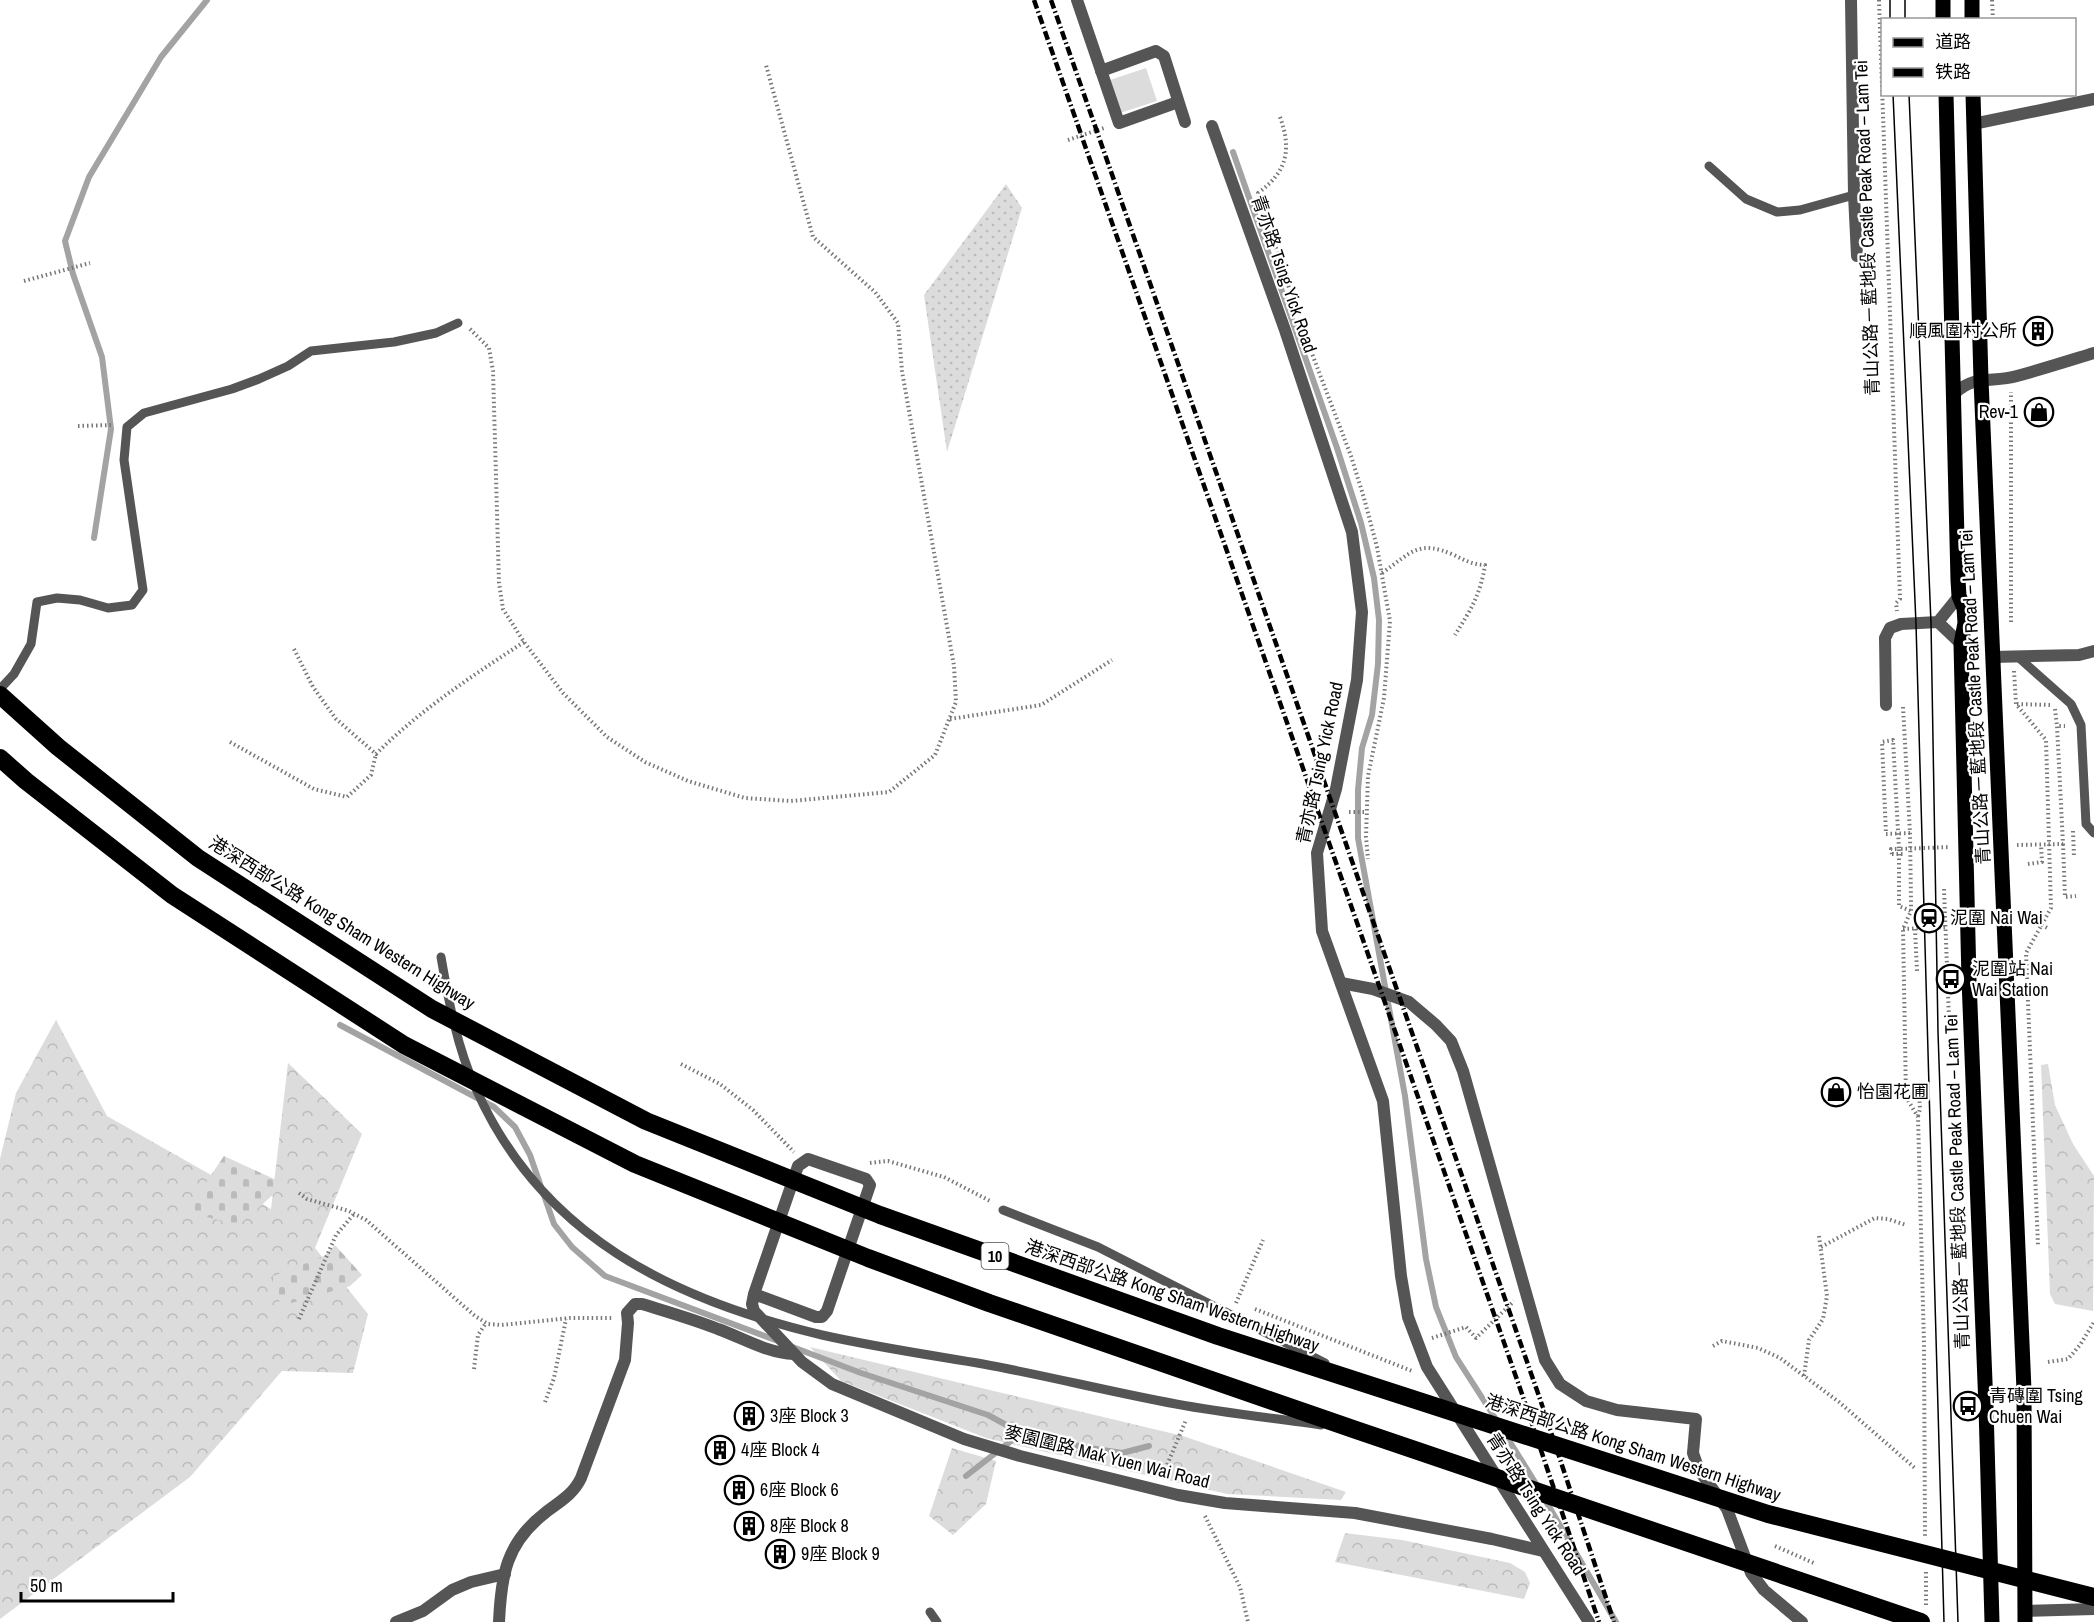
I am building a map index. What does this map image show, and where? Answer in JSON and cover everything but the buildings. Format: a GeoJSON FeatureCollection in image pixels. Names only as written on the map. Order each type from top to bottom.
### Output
{"type":"FeatureCollection","features":[{"type":"Feature","properties":{"kind":"highway","name":"港深西部公路 Kong Sham Western Highway"},"geometry":{"type":"LineString","coordinates":[[0,695],[58,747],[198,858],[432,1009],[646,1121],[880,1215],[1218,1336],[1367,1385],[1768,1514],[2094,1597]]}},
{"type":"Feature","properties":{"kind":"highway"},"geometry":{"type":"LineString","coordinates":[[0,758],[172,895],[404,1045],[635,1164],[868,1258],[989,1303],[1356,1430],[1923,1616]]}},
{"type":"Feature","properties":{"kind":"main road"},"geometry":{"type":"LineString","coordinates":[[1943,0],[1943,18]]}},
{"type":"Feature","properties":{"kind":"main road"},"geometry":{"type":"LineString","coordinates":[[1972,0],[1972,18]]}},
{"type":"Feature","properties":{"kind":"main road","name":"青山公路－藍地段 Castle Peak Road – Lam Tei"},"geometry":{"type":"LineString","coordinates":[[1946,96],[1959,596],[1964,608],[1965,623],[1961,644],[1969,980],[1992,1622]]}},
{"type":"Feature","properties":{"kind":"main road","name":"青山公路－藍地段 Castle Peak Road – Lam Tei"},"geometry":{"type":"LineString","coordinates":[[1973,96],[1981,380],[2024,1390],[2025,1616]]}},
{"type":"Feature","properties":{"kind":"street"},"geometry":{"type":"LineString","coordinates":[[1077,0],[1119,123],[1178,102]]}},
{"type":"Feature","properties":{"kind":"street"},"geometry":{"type":"LineString","coordinates":[[1851,0],[1857,256]]}},
{"type":"Feature","properties":{"kind":"street"},"geometry":{"type":"LineString","coordinates":[[1101,71],[1156,51],[1164,56],[1185,122]]}},
{"type":"Feature","properties":{"kind":"street"},"geometry":{"type":"LineString","coordinates":[[1973,124],[2094,99]]}},
{"type":"Feature","properties":{"kind":"street","name":"青亦路 Tsing Yick Road"},"geometry":{"type":"LineString","coordinates":[[1212,126],[1285,330],[1352,532],[1362,612],[1357,680],[1336,789],[1317,853],[1322,932],[1383,1101],[1401,1276],[1408,1317],[1427,1366],[1589,1622]]}},
{"type":"Feature","properties":{"kind":"street"},"geometry":{"type":"LineString","coordinates":[[1955,393],[1972,381],[2014,377],[2094,353]]}},
{"type":"Feature","properties":{"kind":"street"},"geometry":{"type":"LineString","coordinates":[[1938,622],[1959,596]]}},
{"type":"Feature","properties":{"kind":"street"},"geometry":{"type":"LineString","coordinates":[[1886,705],[1884,638],[1890,628],[1901,624],[1938,622],[1961,644]]}},
{"type":"Feature","properties":{"kind":"street"},"geometry":{"type":"LineString","coordinates":[[1993,657],[2079,655],[2094,651]]}},
{"type":"Feature","properties":{"kind":"street"},"geometry":{"type":"LineString","coordinates":[[1341,983],[1373,989],[1409,1002],[1451,1041],[1463,1071],[1545,1360],[1560,1384],[1586,1401],[1617,1410],[1696,1419],[1693,1453],[1699,1470],[1727,1509],[1751,1573],[1764,1590],[1802,1622]]}},
{"type":"Feature","properties":{"kind":"street"},"geometry":{"type":"LineString","coordinates":[[808,1159],[866,1179],[870,1185],[827,1311],[822,1317],[816,1317],[754,1294],[798,1166],[808,1159]]}},
{"type":"Feature","properties":{"kind":"street","name":"麥園圍路 Mak Yuen Wai Road"},"geometry":{"type":"LineString","coordinates":[[754,1294],[752,1304],[754,1311],[810,1369],[832,1384],[964,1439],[1020,1456],[1178,1495],[1225,1503],[1355,1512],[1543,1551]]}},
{"type":"Feature","properties":{"kind":"street"},"geometry":{"type":"LineString","coordinates":[[499,1622],[500,1599],[507,1559],[519,1540],[539,1518],[572,1494],[577,1486],[625,1360],[627,1313],[630,1308],[635,1304],[642,1304],[718,1329],[766,1348],[794,1354]]}},
{"type":"Feature","properties":{"kind":"street"},"geometry":{"type":"LineString","coordinates":[[396,1622],[423,1611],[452,1590],[471,1582],[505,1574]]}},
{"type":"Feature","properties":{"kind":"street"},"geometry":{"type":"LineString","coordinates":[[2025,1616],[2094,1609]]}},
{"type":"Feature","properties":{"kind":"lane"},"geometry":{"type":"LineString","coordinates":[[1709,166],[1746,200],[1777,212],[1800,210],[1854,195]]}},
{"type":"Feature","properties":{"kind":"lane"},"geometry":{"type":"LineString","coordinates":[[0,689],[14,674],[31,644],[37,602],[57,598],[80,600],[108,608],[132,605],[143,590],[124,460],[127,427],[144,413],[232,389],[259,379],[288,366],[311,351],[394,342],[436,333],[458,323]]}},
{"type":"Feature","properties":{"kind":"lane"},"geometry":{"type":"LineString","coordinates":[[2016,657],[2071,704],[2077,713],[2081,725],[2086,824],[2094,833]]}},
{"type":"Feature","properties":{"kind":"lane"},"geometry":{"type":"LineString","coordinates":[[441,957],[455,1028],[464,1057],[475,1087],[511,1153],[546,1195],[586,1232],[608,1249],[655,1277],[700,1298],[759,1318],[823,1335],[1053,1377],[1176,1404],[1356,1430]]}},
{"type":"Feature","properties":{"kind":"lane"},"geometry":{"type":"LineString","coordinates":[[1003,1210],[1098,1247],[1367,1385]]}},
{"type":"Feature","properties":{"kind":"lane"},"geometry":{"type":"LineString","coordinates":[[930,1612],[937,1622]]}},
{"type":"Feature","properties":{"kind":"path","name":"青山公路－藍地段 Castle Peak Road – Lam Tei"},"geometry":{"type":"LineString","coordinates":[[1879,0],[1881,57]]}},
{"type":"Feature","properties":{"kind":"path"},"geometry":{"type":"LineString","coordinates":[[1992,0],[1993,18]]}},
{"type":"Feature","properties":{"kind":"path"},"geometry":{"type":"LineString","coordinates":[[458,323],[472,330],[489,348],[492,371],[499,584],[503,609],[524,642],[563,693],[607,737],[645,762],[688,781],[744,798],[791,801],[889,792],[935,755],[956,702],[954,666],[902,371],[898,323],[875,292],[813,237],[766,65]]}},
{"type":"Feature","properties":{"kind":"path","name":"青山公路－藍地段 Castle Peak Road – Lam Tei"},"geometry":{"type":"LineString","coordinates":[[1882,96],[1900,599],[1896,603]]}},
{"type":"Feature","properties":{"kind":"path"},"geometry":{"type":"LineString","coordinates":[[1280,117],[1286,140],[1285,162],[1269,185],[1258,193],[1294,302]]}},
{"type":"Feature","properties":{"kind":"path"},"geometry":{"type":"LineString","coordinates":[[1068,140],[1119,123]]}},
{"type":"Feature","properties":{"kind":"path"},"geometry":{"type":"LineString","coordinates":[[24,281],[90,263]]}},
{"type":"Feature","properties":{"kind":"path"},"geometry":{"type":"LineString","coordinates":[[1305,335],[1351,456],[1377,547],[1390,621],[1384,698],[1368,776],[1368,859]]}},
{"type":"Feature","properties":{"kind":"path"},"geometry":{"type":"LineString","coordinates":[[2011,387],[2011,627],[2016,657],[2016,704],[2046,740],[2051,908],[2026,953],[2038,1247]]}},
{"type":"Feature","properties":{"kind":"path"},"geometry":{"type":"LineString","coordinates":[[78,426],[131,424]]}},
{"type":"Feature","properties":{"kind":"path"},"geometry":{"type":"LineString","coordinates":[[1382,573],[1421,547],[1442,549],[1478,565],[1485,565],[1481,589],[1455,635]]}},
{"type":"Feature","properties":{"kind":"path"},"geometry":{"type":"LineString","coordinates":[[230,742],[314,789],[347,797],[370,775],[376,754],[398,732],[453,689],[524,642]]}},
{"type":"Feature","properties":{"kind":"path"},"geometry":{"type":"LineString","coordinates":[[294,649],[313,687],[336,719],[376,754]]}},
{"type":"Feature","properties":{"kind":"path"},"geometry":{"type":"LineString","coordinates":[[949,719],[1041,705],[1112,660]]}},
{"type":"Feature","properties":{"kind":"path","name":"青山公路－藍地段 Castle Peak Road – Lam Tei"},"geometry":{"type":"LineString","coordinates":[[1903,701],[1911,833],[1911,911],[1903,929],[1906,1096],[1918,1117],[1924,1344],[1925,1541]]}},
{"type":"Feature","properties":{"kind":"path"},"geometry":{"type":"LineString","coordinates":[[2016,704],[2055,705],[2060,701]]}},
{"type":"Feature","properties":{"kind":"path"},"geometry":{"type":"LineString","coordinates":[[2055,705],[2056,726]]}},
{"type":"Feature","properties":{"kind":"path"},"geometry":{"type":"LineString","coordinates":[[1350,812],[1367,812]]}},
{"type":"Feature","properties":{"kind":"path"},"geometry":{"type":"LineString","coordinates":[[1886,834],[1911,833]]}},
{"type":"Feature","properties":{"kind":"path"},"geometry":{"type":"LineString","coordinates":[[2063,844],[2065,897],[2076,896]]}},
{"type":"Feature","properties":{"kind":"path"},"geometry":{"type":"LineString","coordinates":[[2028,864],[2042,862],[2041,845]]}},
{"type":"Feature","properties":{"kind":"path"},"geometry":{"type":"LineString","coordinates":[[1904,854],[1892,854],[1892,849],[1899,849],[1899,906],[1911,911]]}},
{"type":"Feature","properties":{"kind":"path"},"geometry":{"type":"LineString","coordinates":[[1944,889],[1949,1019]]}},
{"type":"Feature","properties":{"kind":"path"},"geometry":{"type":"LineString","coordinates":[[2022,914],[2049,929]]}},
{"type":"Feature","properties":{"kind":"path"},"geometry":{"type":"LineString","coordinates":[[1903,929],[1945,927]]}},
{"type":"Feature","properties":{"kind":"path"},"geometry":{"type":"LineString","coordinates":[[1916,929],[1917,971]]}},
{"type":"Feature","properties":{"kind":"path"},"geometry":{"type":"LineString","coordinates":[[681,1064],[720,1084],[753,1110],[803,1162]]}},
{"type":"Feature","properties":{"kind":"path"},"geometry":{"type":"LineString","coordinates":[[1918,1117],[1919,1092]]}},
{"type":"Feature","properties":{"kind":"path"},"geometry":{"type":"LineString","coordinates":[[299,1193],[307,1199],[338,1207],[366,1220],[475,1316],[486,1323],[628,1318]]}},
{"type":"Feature","properties":{"kind":"path"},"geometry":{"type":"LineString","coordinates":[[299,1319],[336,1235],[354,1214]]}},
{"type":"Feature","properties":{"kind":"path"},"geometry":{"type":"LineString","coordinates":[[1821,1247],[1875,1218],[1888,1219],[1906,1225]]}},
{"type":"Feature","properties":{"kind":"path"},"geometry":{"type":"LineString","coordinates":[[1804,1376],[1809,1340],[1822,1319],[1827,1296],[1819,1236]]}},
{"type":"Feature","properties":{"kind":"path"},"geometry":{"type":"LineString","coordinates":[[1431,1338],[1466,1328],[1476,1338],[1525,1290]]}},
{"type":"Feature","properties":{"kind":"path"},"geometry":{"type":"LineString","coordinates":[[545,1402],[554,1378],[566,1319]]}},
{"type":"Feature","properties":{"kind":"path"},"geometry":{"type":"LineString","coordinates":[[2048,1362],[2068,1359],[2094,1322]]}},
{"type":"Feature","properties":{"kind":"path"},"geometry":{"type":"LineString","coordinates":[[474,1369],[478,1335],[486,1323]]}},
{"type":"Feature","properties":{"kind":"path"},"geometry":{"type":"LineString","coordinates":[[1713,1346],[1722,1341],[1758,1348],[1779,1358],[1839,1402],[1916,1469]]}},
{"type":"Feature","properties":{"kind":"path"},"geometry":{"type":"LineString","coordinates":[[1200,1513],[1207,1518],[1240,1587],[1248,1622]]}},
{"type":"Feature","properties":{"kind":"path"},"geometry":{"type":"LineString","coordinates":[[1923,1616],[1926,1564]]}},
{"type":"Feature","properties":{"kind":"green space"},"geometry":{"type":"Polygon","coordinates":[[[1146,68],[1157,101],[1120,113],[1110,80],[1146,68]]]}},
{"type":"Feature","properties":{"kind":"green space"},"geometry":{"type":"Polygon","coordinates":[[[1006,184],[1022,208],[947,452],[924,295],[1006,184]]]}},
{"type":"Feature","properties":{"kind":"green space"},"geometry":{"type":"Polygon","coordinates":[[[56,1020],[107,1116],[271,1209],[288,1063],[362,1134],[315,1248],[368,1314],[353,1373],[282,1371],[190,1477],[0,1619],[0,1159],[16,1093],[56,1020]]]}},
{"type":"Feature","properties":{"kind":"green space"},"geometry":{"type":"Polygon","coordinates":[[[2048,1064],[2055,1105],[2073,1144],[2094,1176],[2093,1311],[2055,1304],[2050,1294],[2041,1065],[2048,1064]]]}},
{"type":"Feature","properties":{"kind":"green space"},"geometry":{"type":"Polygon","coordinates":[[[224,1156],[285,1184],[239,1225],[186,1212],[224,1156]]]}},
{"type":"Feature","properties":{"kind":"green space"},"geometry":{"type":"Polygon","coordinates":[[[335,1245],[362,1275],[350,1286],[281,1306],[271,1277],[324,1256],[335,1245]]]}},
{"type":"Feature","properties":{"kind":"green space"},"geometry":{"type":"Polygon","coordinates":[[[810,1347],[1183,1436],[1346,1492],[1341,1500],[1227,1494],[986,1438],[841,1381],[810,1347]]]}},
{"type":"Feature","properties":{"kind":"green space"},"geometry":{"type":"Polygon","coordinates":[[[952,1448],[996,1461],[986,1504],[953,1535],[929,1516],[952,1448]]]}},
{"type":"Feature","properties":{"kind":"green space"},"geometry":{"type":"Polygon","coordinates":[[[1345,1533],[1402,1540],[1510,1563],[1525,1572],[1530,1583],[1524,1599],[1335,1562],[1345,1533]]]}},
{"type":"Feature","properties":{"kind":"waterway"},"geometry":{"type":"LineString","coordinates":[[94,538],[111,429],[102,357],[73,274],[65,241],[89,177],[161,57],[207,0]]}},
{"type":"Feature","properties":{"kind":"waterway"},"geometry":{"type":"LineString","coordinates":[[1233,152],[1337,448],[1361,523],[1374,578],[1379,620],[1378,664],[1372,715],[1362,748],[1358,790],[1358,838],[1405,1096],[1426,1259],[1436,1307],[1456,1357],[1497,1421]]}},
{"type":"Feature","properties":{"kind":"waterway"},"geometry":{"type":"LineString","coordinates":[[340,1025],[494,1107],[515,1127],[530,1155],[554,1224],[572,1247],[605,1276],[778,1341]]}},
{"type":"Feature","properties":{"kind":"waterway"},"geometry":{"type":"LineString","coordinates":[[790,1346],[861,1373],[988,1415],[1021,1433]]}},
{"type":"Feature","properties":{"kind":"waterway"},"geometry":{"type":"LineString","coordinates":[[966,1476],[1021,1433],[1122,1453],[1149,1446]]}},
{"type":"Feature","properties":{"kind":"waterway"},"geometry":{"type":"LineString","coordinates":[[1505,1434],[1538,1487]]}},
{"type":"Feature","properties":{"kind":"waterway"},"geometry":{"type":"LineString","coordinates":[[1544,1498],[1616,1622]]}},
{"type":"Feature","properties":{"kind":"tram line"},"geometry":{"type":"LineString","coordinates":[[1890,0],[1890,18]]}},
{"type":"Feature","properties":{"kind":"tram line"},"geometry":{"type":"LineString","coordinates":[[1905,0],[1905,18]]}},
{"type":"Feature","properties":{"kind":"tram line"},"geometry":{"type":"LineString","coordinates":[[1893,96],[1916,624],[1944,1622]]}},
{"type":"Feature","properties":{"kind":"tram line"},"geometry":{"type":"LineString","coordinates":[[1909,96],[1931,623],[1938,1032],[1958,1622]]}},
{"type":"Feature","properties":{"kind":"railway"},"geometry":{"type":"LineString","coordinates":[[1034,0],[1522,1394],[1599,1622]]}},
{"type":"Feature","properties":{"kind":"railway"},"geometry":{"type":"LineString","coordinates":[[1051,0],[1540,1399],[1614,1622]]}},
{"type":"Feature","properties":{"kind":"place","name":"順風圍村公所"},"geometry":{"type":"Point","coordinates":[2038,331]}},
{"type":"Feature","properties":{"kind":"place","name":"Rev-1"},"geometry":{"type":"Point","coordinates":[2039,412]}},
{"type":"Feature","properties":{"kind":"place","name":"泥圍 Nai Wai"},"geometry":{"type":"Point","coordinates":[1929,918]}},
{"type":"Feature","properties":{"kind":"place","name":"泥圍站 Nai Wai Station"},"geometry":{"type":"Point","coordinates":[1951,979]}},
{"type":"Feature","properties":{"kind":"place","name":"怡園花圃"},"geometry":{"type":"Point","coordinates":[1836,1092]}},
{"type":"Feature","properties":{"kind":"place","name":"青磚圍 Tsing Chuen Wai"},"geometry":{"type":"Point","coordinates":[1968,1406]}},
{"type":"Feature","properties":{"kind":"place","name":"3座 Block 3"},"geometry":{"type":"Point","coordinates":[749,1416]}},
{"type":"Feature","properties":{"kind":"place","name":"4座 Block 4"},"geometry":{"type":"Point","coordinates":[720,1450]}},
{"type":"Feature","properties":{"kind":"place","name":"6座 Block 6"},"geometry":{"type":"Point","coordinates":[739,1490]}},
{"type":"Feature","properties":{"kind":"place","name":"8座 Block 8"},"geometry":{"type":"Point","coordinates":[749,1526]}},
{"type":"Feature","properties":{"kind":"place","name":"9座 Block 9"},"geometry":{"type":"Point","coordinates":[780,1554]}}]}
